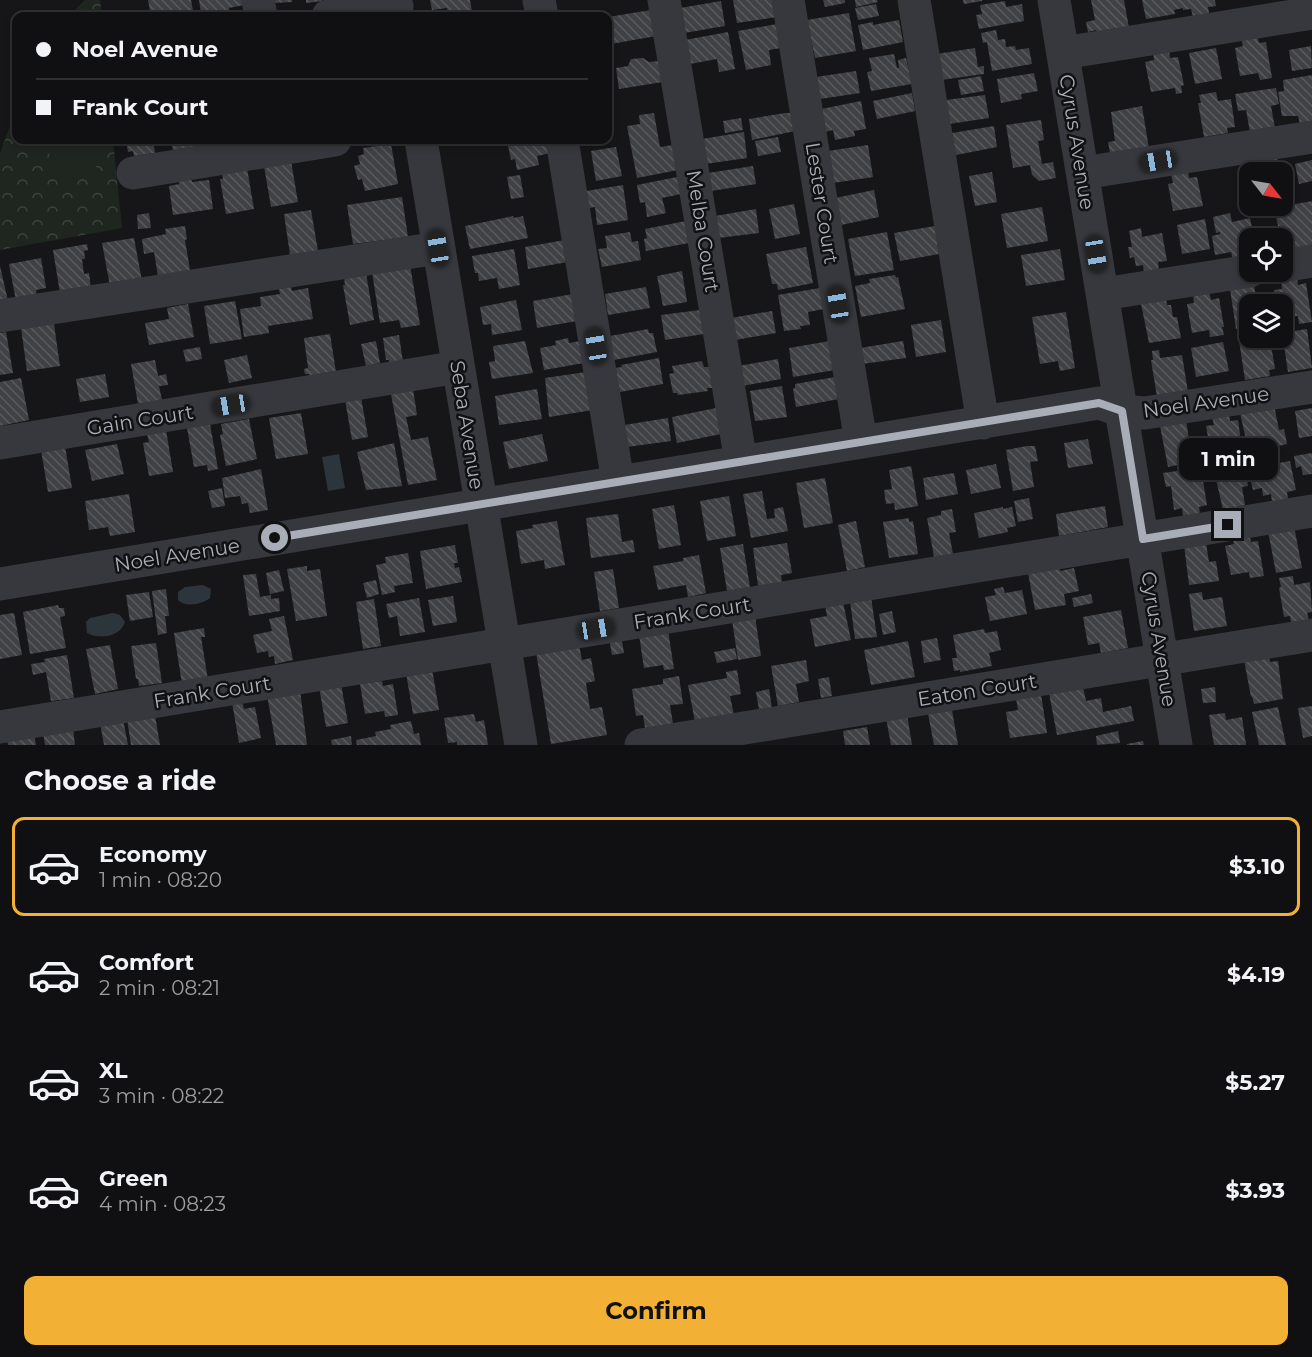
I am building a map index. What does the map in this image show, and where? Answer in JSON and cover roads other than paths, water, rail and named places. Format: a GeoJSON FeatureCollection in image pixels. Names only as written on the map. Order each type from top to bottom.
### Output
{"type":"FeatureCollection","features":[{"type":"Feature","properties":{"kind":"street","name":"Melba Court"},"geometry":{"type":"LineString","coordinates":[[664,0],[741,462]]}},
{"type":"Feature","properties":{"kind":"street","name":"Lester Court"},"geometry":{"type":"LineString","coordinates":[[789,0],[861,442]]}},
{"type":"Feature","properties":{"kind":"street"},"geometry":{"type":"LineString","coordinates":[[914,0],[983,423]]}},
{"type":"Feature","properties":{"kind":"street","name":"Cyrus Avenue"},"geometry":{"type":"LineString","coordinates":[[1054,0],[1176,745]]}},
{"type":"Feature","properties":{"kind":"street"},"geometry":{"type":"LineString","coordinates":[[359,12],[397,7]]}},
{"type":"Feature","properties":{"kind":"street"},"geometry":{"type":"LineString","coordinates":[[1063,53],[1312,13]]}},
{"type":"Feature","properties":{"kind":"street"},"geometry":{"type":"LineString","coordinates":[[1083,173],[1312,137]]}},
{"type":"Feature","properties":{"kind":"street"},"geometry":{"type":"LineString","coordinates":[[133,173],[310,144]]}},
{"type":"Feature","properties":{"kind":"street","name":"Seba Avenue"},"geometry":{"type":"LineString","coordinates":[[422,144],[521,745]]}},
{"type":"Feature","properties":{"kind":"street"},"geometry":{"type":"LineString","coordinates":[[563,144],[618,482]]}},
{"type":"Feature","properties":{"kind":"street"},"geometry":{"type":"LineString","coordinates":[[0,316],[438,248]]}},
{"type":"Feature","properties":{"kind":"street"},"geometry":{"type":"LineString","coordinates":[[1293,264],[1312,261]]}},
{"type":"Feature","properties":{"kind":"street"},"geometry":{"type":"LineString","coordinates":[[1103,294],[1239,273]]}},
{"type":"Feature","properties":{"kind":"street","name":"Gain Court"},"geometry":{"type":"LineString","coordinates":[[0,443],[458,367]]}},
{"type":"Feature","properties":{"kind":"street","name":"Noel Avenue"},"geometry":{"type":"LineString","coordinates":[[0,584],[1099,403],[1122,411],[1145,413],[1312,387]]}},
{"type":"Feature","properties":{"kind":"street","name":"Frank Court"},"geometry":{"type":"LineString","coordinates":[[0,727],[1312,511]]}},
{"type":"Feature","properties":{"kind":"street","name":"Eaton Court"},"geometry":{"type":"LineString","coordinates":[[641,745],[1312,635]]}}]}
